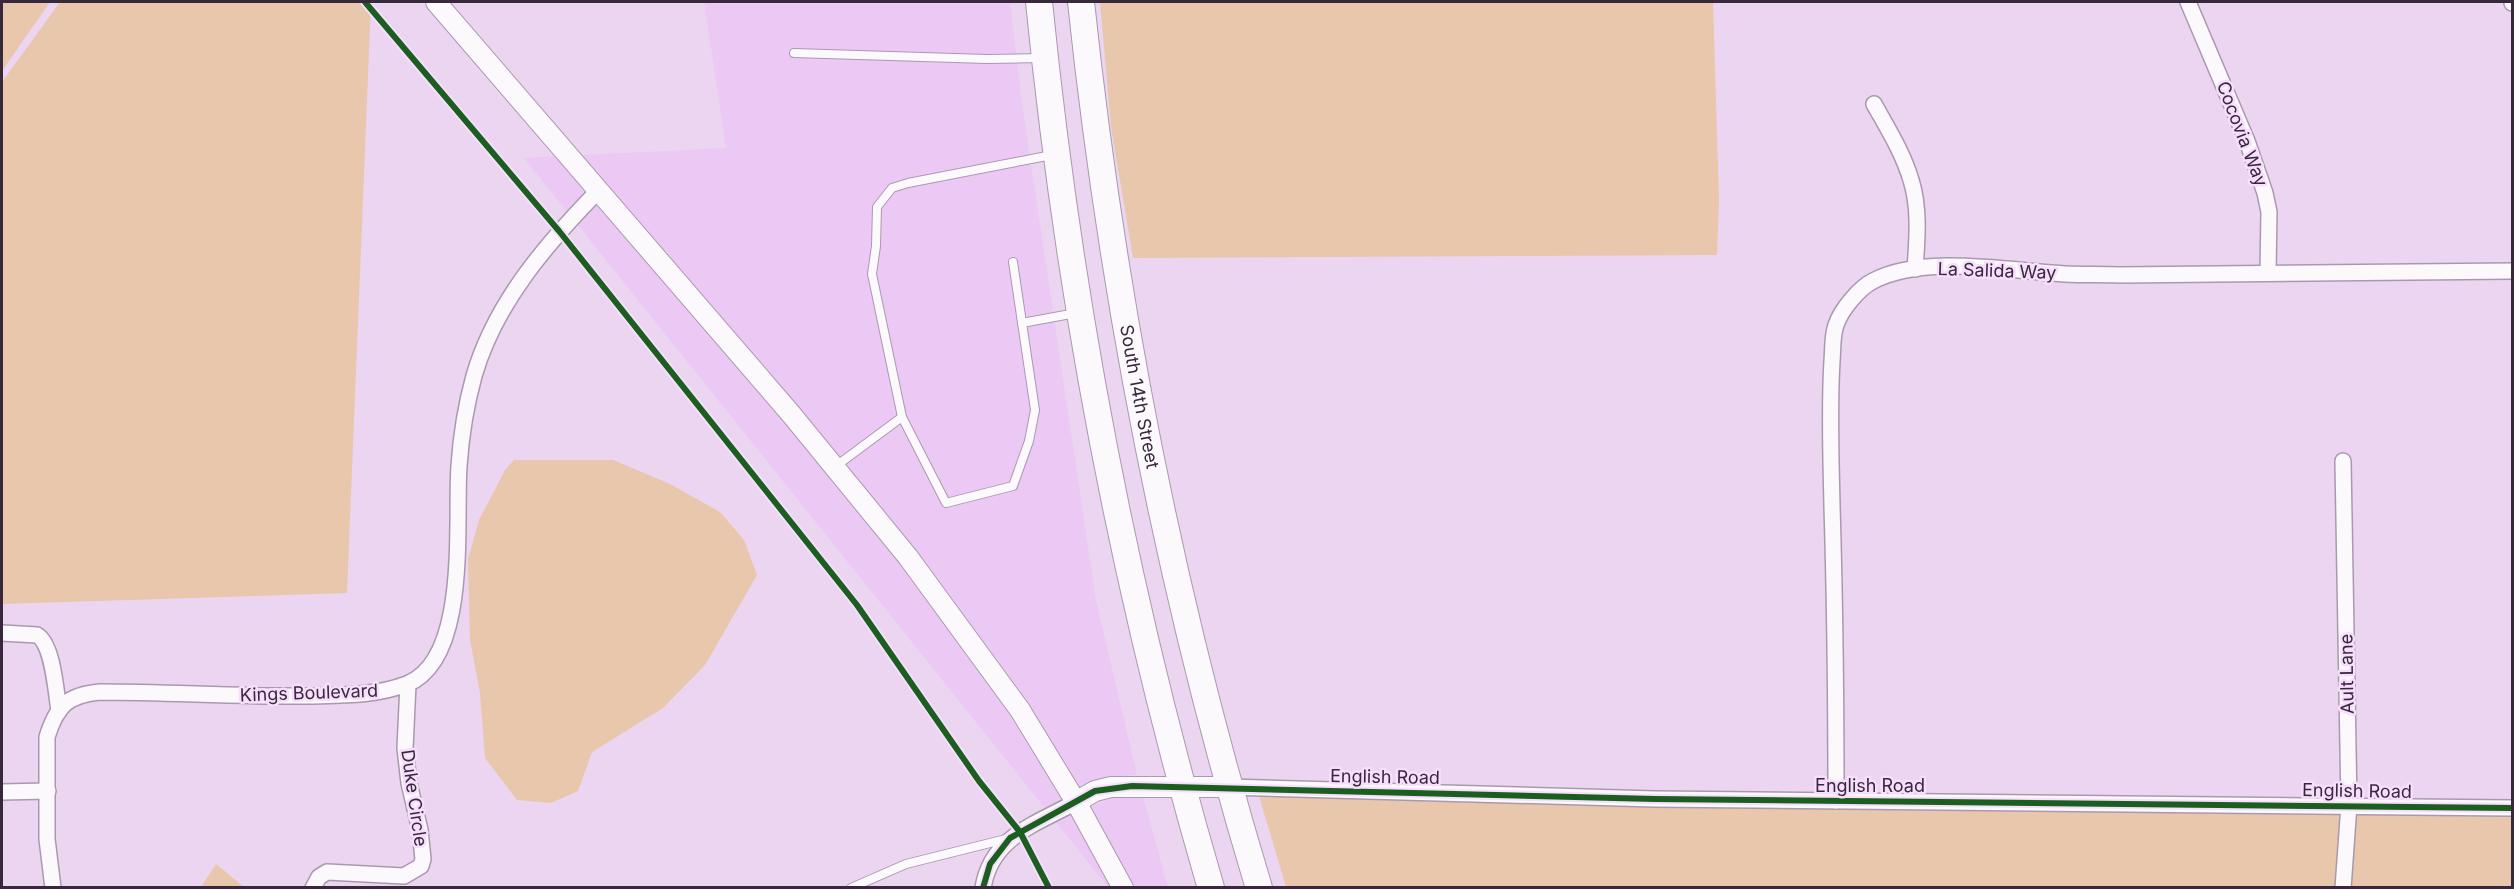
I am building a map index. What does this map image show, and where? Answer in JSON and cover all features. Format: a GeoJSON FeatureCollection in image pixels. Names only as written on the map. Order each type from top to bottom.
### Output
{"type":"FeatureCollection","features":[{"type":"Feature","properties":{"kind":"highway"},"geometry":{"type":"LineString","coordinates":[[1039,2],[1057,155],[1103,445],[1124,547],[1181,786],[1211,888]]}},
{"type":"Feature","properties":{"kind":"highway","name":"South 14th Street"},"geometry":{"type":"LineString","coordinates":[[1081,2],[1107,211],[1145,437],[1197,668],[1228,787],[1259,888]]}},
{"type":"Feature","properties":{"kind":"street"},"geometry":{"type":"LineString","coordinates":[[436,2],[835,467],[908,557],[975,645],[1020,710],[1076,802],[1123,888]]}},
{"type":"Feature","properties":{"kind":"street","name":"Cocovia Way"},"geometry":{"type":"LineString","coordinates":[[2188,2],[2247,141],[2265,193],[2269,212],[2268,273]]}},
{"type":"Feature","properties":{"kind":"street"},"geometry":{"type":"LineString","coordinates":[[1874,104],[1901,153],[1912,182],[1916,209],[1915,269]]}},
{"type":"Feature","properties":{"kind":"street","name":"Kings Boulevard"},"geometry":{"type":"LineString","coordinates":[[53,888],[47,839],[47,737],[51,723],[70,699],[79,694],[100,692],[279,696],[363,695],[408,684],[429,668],[439,652],[451,622],[455,599],[457,497],[463,433],[474,375],[503,311],[528,269],[559,231],[599,190]]}},
{"type":"Feature","properties":{"kind":"street","name":"La Salida Way"},"geometry":{"type":"LineString","coordinates":[[1836,801],[1836,636],[1831,373],[1835,328],[1839,316],[1864,287],[1895,273],[1915,269],[1971,266],[2066,274],[2512,271]]}},
{"type":"Feature","properties":{"kind":"street","name":"Ault Lane"},"geometry":{"type":"LineString","coordinates":[[2343,461],[2349,805],[2343,888]]}},
{"type":"Feature","properties":{"kind":"street"},"geometry":{"type":"LineString","coordinates":[[2,633],[37,635],[42,638],[48,648],[59,711]]}},
{"type":"Feature","properties":{"kind":"street","name":"Duke Circle"},"geometry":{"type":"LineString","coordinates":[[313,888],[319,877],[327,872],[404,876],[421,866],[423,860],[420,830],[409,783],[405,748],[408,684]]}},
{"type":"Feature","properties":{"kind":"street"},"geometry":{"type":"LineString","coordinates":[[983,888],[990,864],[1010,838],[1095,791],[1111,787],[1228,787]]}},
{"type":"Feature","properties":{"kind":"street","name":"English Road"},"geometry":{"type":"LineString","coordinates":[[1228,787],[1655,799],[2512,808]]}},
{"type":"Feature","properties":{"kind":"street"},"geometry":{"type":"LineString","coordinates":[[2,792],[48,791]]}},
{"type":"Feature","properties":{"kind":"lane"},"geometry":{"type":"LineString","coordinates":[[794,53],[987,59],[1045,58]]}},
{"type":"Feature","properties":{"kind":"lane"},"geometry":{"type":"LineString","coordinates":[[1013,262],[1035,410],[1029,441],[1013,486],[945,502],[902,417],[872,274],[876,246],[877,207],[892,188],[908,183],[1057,155]]}},
{"type":"Feature","properties":{"kind":"lane"},"geometry":{"type":"LineString","coordinates":[[1022,323],[1081,313]]}},
{"type":"Feature","properties":{"kind":"lane"},"geometry":{"type":"LineString","coordinates":[[835,467],[902,417]]}},
{"type":"Feature","properties":{"kind":"lane"},"geometry":{"type":"LineString","coordinates":[[851,888],[906,864],[1010,838]]}},
{"type":"Feature","properties":{"kind":"shaded area"},"geometry":{"type":"Polygon","coordinates":[[[2,2],[50,2],[2,71],[2,2]]]}},
{"type":"Feature","properties":{"kind":"shaded area"},"geometry":{"type":"Polygon","coordinates":[[[60,2],[371,2],[347,593],[2,604],[2,82],[60,2]]]}},
{"type":"Feature","properties":{"kind":"shaded area"},"geometry":{"type":"Polygon","coordinates":[[[704,2],[1010,2],[1023,110],[1096,600],[1137,775],[1109,777],[1079,788],[1027,704],[915,550],[797,406],[582,155],[726,148],[704,2]]]}},
{"type":"Feature","properties":{"kind":"shaded area"},"geometry":{"type":"Polygon","coordinates":[[[1100,2],[1713,2],[1719,201],[1717,255],[1133,258],[1111,127],[1100,2]]]}},
{"type":"Feature","properties":{"kind":"shaded area"},"geometry":{"type":"Polygon","coordinates":[[[557,156],[784,421],[901,564],[1012,717],[1069,807],[1112,887],[1108,887],[524,158],[557,156]]]}},
{"type":"Feature","properties":{"kind":"shaded area"},"geometry":{"type":"Polygon","coordinates":[[[514,460],[613,460],[670,484],[720,512],[744,540],[757,575],[705,665],[663,708],[592,752],[578,791],[551,803],[517,800],[485,758],[480,693],[470,640],[468,559],[479,520],[505,470],[514,460]]]}},
{"type":"Feature","properties":{"kind":"shaded area"},"geometry":{"type":"Polygon","coordinates":[[[1259,796],[2476,805],[2512,801],[2512,887],[1286,887],[1259,796]]]}},
{"type":"Feature","properties":{"kind":"shaded area"},"geometry":{"type":"Polygon","coordinates":[[[1143,797],[1168,887],[1134,887],[1090,806],[1112,798],[1143,797]]]}},
{"type":"Feature","properties":{"kind":"shaded area"},"geometry":{"type":"Polygon","coordinates":[[[216,864],[244,887],[201,887],[216,864]]]}},
{"type":"Feature","properties":{"kind":"cycle path"},"geometry":{"type":"LineString","coordinates":[[365,2],[559,231],[857,605],[979,781],[1020,832],[1049,888]]}},
{"type":"Feature","properties":{"kind":"cycle path"},"geometry":{"type":"LineString","coordinates":[[983,888],[990,864],[1010,838],[1095,791],[1132,786],[1655,799],[2512,808]]}}]}
